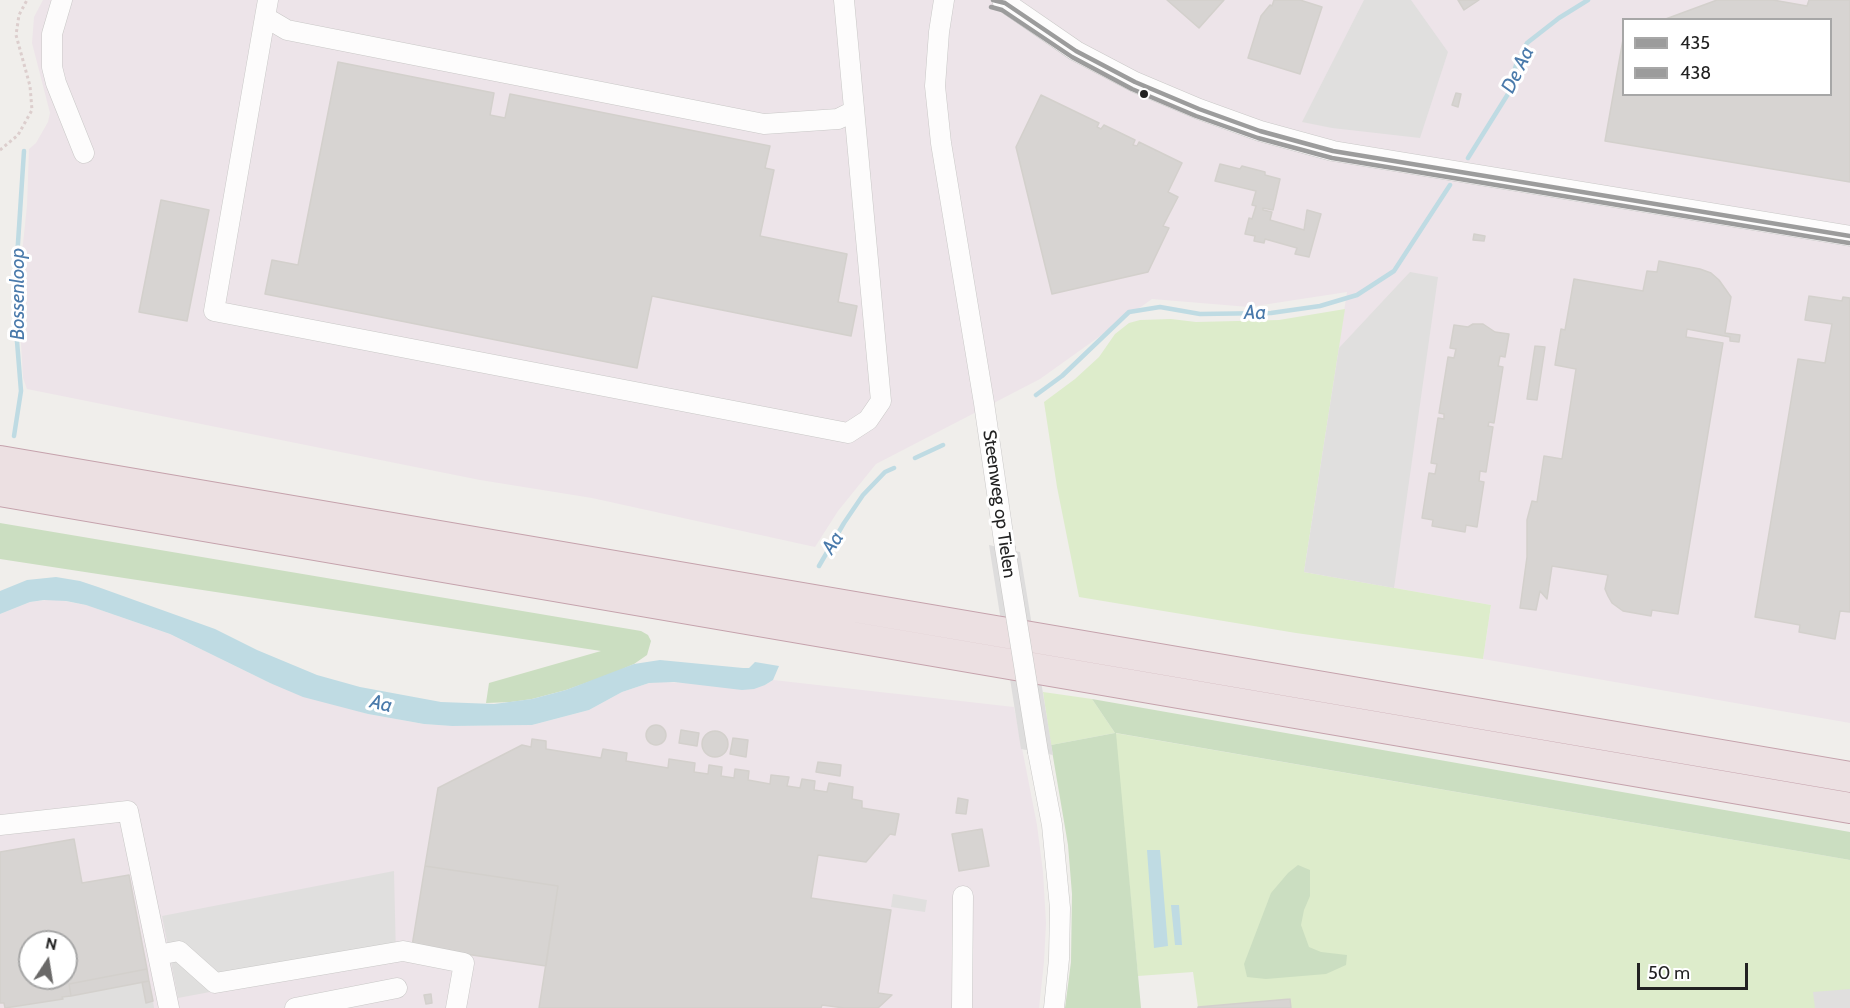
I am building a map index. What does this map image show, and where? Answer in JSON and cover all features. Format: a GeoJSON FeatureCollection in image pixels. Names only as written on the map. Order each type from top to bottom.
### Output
{"type":"FeatureCollection","features":[{"type":"Feature","properties":{"kind":"highway"},"geometry":{"type":"LineString","coordinates":[[0,461],[1850,777]]}},
{"type":"Feature","properties":{"kind":"highway"},"geometry":{"type":"LineString","coordinates":[[0,491],[1850,808]]}},
{"type":"Feature","properties":{"kind":"street"},"geometry":{"type":"LineString","coordinates":[[62,0],[52,34],[52,67],[56,83],[84,153]]}},
{"type":"Feature","properties":{"kind":"street"},"geometry":{"type":"LineString","coordinates":[[267,8],[214,311],[848,433],[868,420],[881,401],[844,0]]}},
{"type":"Feature","properties":{"kind":"street","name":"Steenweg op Tielen"},"geometry":{"type":"LineString","coordinates":[[944,0],[935,86],[1005,548],[1052,825],[1060,908],[1059,959],[1054,1008]]}},
{"type":"Feature","properties":{"kind":"street"},"geometry":{"type":"LineString","coordinates":[[1000,1],[1076,51],[1135,82],[1260,131],[1333,151],[1850,236]]}},
{"type":"Feature","properties":{"kind":"street"},"geometry":{"type":"LineString","coordinates":[[267,8],[287,30],[764,124],[838,119],[854,111]]}},
{"type":"Feature","properties":{"kind":"street"},"geometry":{"type":"LineString","coordinates":[[0,825],[128,811],[169,1008]]}},
{"type":"Feature","properties":{"kind":"street"},"geometry":{"type":"LineString","coordinates":[[962,1008],[963,896]]}},
{"type":"Feature","properties":{"kind":"street"},"geometry":{"type":"LineString","coordinates":[[158,955],[179,951],[215,983],[403,951],[464,963],[456,1008]]}},
{"type":"Feature","properties":{"kind":"street"},"geometry":{"type":"LineString","coordinates":[[295,1008],[343,1003],[398,988]]}},
{"type":"Feature","properties":{"kind":"path"},"geometry":{"type":"LineString","coordinates":[[0,150],[18,135],[32,110],[30,86],[16,35],[19,15],[27,0]]}},
{"type":"Feature","properties":{"kind":"shaded area"},"geometry":{"type":"Polygon","coordinates":[[[43,0],[1850,0],[1850,723],[1483,659],[1491,605],[1304,572],[1347,292],[1249,307],[1152,299],[1040,379],[876,464],[838,511],[815,547],[592,498],[480,480],[27,389],[23,378],[18,291],[27,206],[29,149],[36,143],[48,122],[50,113],[32,43],[34,17],[43,0]]]}},
{"type":"Feature","properties":{"kind":"shaded area"},"geometry":{"type":"Polygon","coordinates":[[[1364,0],[1411,0],[1448,52],[1420,138],[1332,128],[1302,122],[1364,0]]]}},
{"type":"Feature","properties":{"kind":"shaded area"},"geometry":{"type":"Polygon","coordinates":[[[1410,272],[1438,277],[1394,588],[1304,572],[1339,348],[1410,272]]]}},
{"type":"Feature","properties":{"kind":"shaded area"},"geometry":{"type":"Polygon","coordinates":[[[54,599],[86,605],[170,634],[270,683],[368,714],[424,724],[532,725],[589,710],[622,692],[649,683],[661,682],[765,685],[773,680],[1014,707],[1037,825],[1043,872],[1046,923],[1039,1008],[0,1008],[0,614],[30,602],[54,599]]]}},
{"type":"Feature","properties":{"kind":"shaded area"},"geometry":{"type":"Polygon","coordinates":[[[394,871],[396,957],[178,998],[162,916],[394,871]]]}},
{"type":"Feature","properties":{"kind":"shaded area"},"geometry":{"type":"Polygon","coordinates":[[[893,894],[927,900],[925,912],[891,907],[893,894]]]}},
{"type":"Feature","properties":{"kind":"shaded area"},"geometry":{"type":"Polygon","coordinates":[[[142,982],[146,1002],[153,1001],[154,1008],[6,1008],[62,999],[62,997],[142,982]]]}},
{"type":"Feature","properties":{"kind":"shaded area"},"geometry":{"type":"Polygon","coordinates":[[[1850,989],[1850,1008],[1815,1008],[1813,992],[1850,989]]]}},
{"type":"Feature","properties":{"kind":"green space"},"geometry":{"type":"Polygon","coordinates":[[[1345,309],[1304,572],[1491,605],[1483,659],[1296,633],[1079,597],[1057,487],[1044,402],[1075,379],[1099,357],[1115,334],[1129,323],[1140,320],[1171,319],[1196,322],[1279,320],[1345,309]]]}},
{"type":"Feature","properties":{"kind":"green space"},"geometry":{"type":"Polygon","coordinates":[[[0,523],[641,631],[648,635],[651,641],[647,655],[634,664],[611,674],[532,699],[486,703],[489,683],[601,651],[0,559],[0,523]]]}},
{"type":"Feature","properties":{"kind":"green space"},"geometry":{"type":"Polygon","coordinates":[[[1043,692],[1092,699],[1115,733],[1051,745],[1043,692]]]}},
{"type":"Feature","properties":{"kind":"green space"},"geometry":{"type":"Polygon","coordinates":[[[1092,699],[1850,832],[1850,860],[1116,733],[1141,1008],[1065,1008],[1071,962],[1072,894],[1068,845],[1051,745],[1115,733],[1092,699]]]}},
{"type":"Feature","properties":{"kind":"green space"},"geometry":{"type":"Polygon","coordinates":[[[1115,733],[1850,860],[1850,1008],[1291,1008],[1290,999],[1198,1007],[1193,972],[1138,976],[1115,733]]]}},
{"type":"Feature","properties":{"kind":"green space"},"geometry":{"type":"Polygon","coordinates":[[[1298,865],[1310,870],[1310,896],[1301,925],[1309,947],[1321,952],[1347,955],[1346,965],[1326,974],[1266,979],[1247,977],[1244,964],[1271,893],[1298,865]]]}},
{"type":"Feature","properties":{"kind":"water"},"geometry":{"type":"Polygon","coordinates":[[[56,577],[80,581],[215,629],[257,650],[317,675],[360,687],[441,702],[494,704],[532,699],[566,690],[634,664],[660,660],[743,668],[749,668],[755,662],[779,666],[773,680],[754,689],[742,690],[674,682],[649,683],[622,692],[589,710],[532,725],[424,724],[368,714],[303,697],[170,634],[86,605],[44,600],[30,602],[0,614],[0,591],[27,580],[56,577]]]}},
{"type":"Feature","properties":{"kind":"water"},"geometry":{"type":"Polygon","coordinates":[[[1147,850],[1160,850],[1168,946],[1154,948],[1147,850]]]}},
{"type":"Feature","properties":{"kind":"water"},"geometry":{"type":"Polygon","coordinates":[[[1171,905],[1179,905],[1182,945],[1175,945],[1171,905]]]}},
{"type":"Feature","properties":{"kind":"pier"},"geometry":{"type":"Polygon","coordinates":[[[989,545],[1020,552],[1053,755],[1021,749],[989,545]]]}},
{"type":"Feature","properties":{"kind":"building"},"geometry":{"type":"Polygon","coordinates":[[[1167,0],[1224,0],[1199,28],[1167,0]]]}},
{"type":"Feature","properties":{"kind":"building"},"geometry":{"type":"Polygon","coordinates":[[[1274,0],[1300,0],[1322,7],[1300,74],[1248,58],[1261,16],[1270,5],[1272,6],[1274,0]]]}},
{"type":"Feature","properties":{"kind":"building"},"geometry":{"type":"Polygon","coordinates":[[[1458,0],[1479,0],[1464,10],[1458,0]]]}},
{"type":"Feature","properties":{"kind":"building"},"geometry":{"type":"Polygon","coordinates":[[[1717,0],[1773,0],[1807,6],[1809,0],[1850,0],[1850,182],[1605,141],[1622,45],[1622,96],[1832,96],[1832,18],[1668,18],[1717,0]]]}},
{"type":"Feature","properties":{"kind":"building"},"geometry":{"type":"Polygon","coordinates":[[[338,62],[494,93],[490,115],[505,118],[510,94],[770,146],[765,168],[774,170],[760,236],[847,254],[838,302],[857,306],[851,336],[652,296],[637,368],[265,294],[272,260],[298,265],[338,62]]]}},
{"type":"Feature","properties":{"kind":"building"},"geometry":{"type":"Polygon","coordinates":[[[1456,93],[1461,94],[1458,107],[1452,105],[1456,93]]]}},
{"type":"Feature","properties":{"kind":"building"},"geometry":{"type":"Polygon","coordinates":[[[1041,95],[1099,123],[1097,127],[1101,129],[1104,125],[1135,140],[1133,145],[1137,146],[1139,142],[1182,163],[1168,192],[1178,197],[1163,226],[1169,228],[1148,272],[1052,294],[1016,147],[1041,95]]]}},
{"type":"Feature","properties":{"kind":"building"},"geometry":{"type":"Polygon","coordinates":[[[1220,164],[1240,169],[1242,166],[1280,179],[1273,210],[1263,208],[1263,210],[1272,212],[1270,220],[1304,230],[1307,210],[1321,214],[1309,257],[1295,254],[1297,248],[1265,239],[1264,243],[1254,241],[1255,236],[1245,234],[1249,218],[1252,219],[1256,206],[1252,205],[1256,191],[1215,181],[1220,164]]]}},
{"type":"Feature","properties":{"kind":"building"},"geometry":{"type":"Polygon","coordinates":[[[161,200],[209,210],[187,321],[139,312],[161,200]]]}},
{"type":"Feature","properties":{"kind":"building"},"geometry":{"type":"Polygon","coordinates":[[[1474,234],[1485,236],[1484,241],[1473,240],[1474,234]]]}},
{"type":"Feature","properties":{"kind":"building"},"geometry":{"type":"Polygon","coordinates":[[[1659,261],[1700,269],[1711,273],[1719,280],[1731,297],[1725,333],[1740,335],[1739,342],[1730,341],[1730,337],[1687,329],[1686,337],[1723,343],[1678,614],[1652,610],[1651,616],[1623,611],[1612,603],[1605,589],[1608,575],[1552,566],[1547,599],[1540,591],[1536,610],[1520,608],[1527,557],[1527,520],[1532,501],[1537,502],[1544,456],[1562,459],[1576,369],[1555,365],[1561,329],[1565,330],[1574,279],[1643,291],[1647,271],[1657,272],[1659,261]]]}},
{"type":"Feature","properties":{"kind":"building"},"geometry":{"type":"Polygon","coordinates":[[[1809,296],[1842,301],[1843,297],[1850,298],[1850,612],[1840,611],[1835,639],[1799,632],[1800,625],[1755,617],[1798,359],[1825,363],[1832,324],[1805,320],[1809,296]]]}},
{"type":"Feature","properties":{"kind":"building"},"geometry":{"type":"Polygon","coordinates":[[[1473,324],[1483,324],[1495,332],[1509,334],[1505,357],[1500,356],[1498,366],[1503,367],[1494,423],[1489,422],[1488,426],[1493,427],[1486,472],[1480,471],[1479,481],[1484,482],[1477,527],[1466,525],[1465,532],[1432,526],[1433,520],[1422,518],[1429,473],[1435,474],[1437,464],[1431,463],[1438,418],[1444,419],[1444,414],[1439,413],[1448,357],[1454,358],[1456,349],[1450,348],[1454,325],[1468,327],[1473,324]]]}},
{"type":"Feature","properties":{"kind":"building"},"geometry":{"type":"Polygon","coordinates":[[[1535,346],[1545,347],[1537,400],[1527,399],[1535,346]]]}},
{"type":"Feature","properties":{"kind":"building"},"geometry":{"type":"Polygon","coordinates":[[[656,725],[663,728],[666,735],[663,742],[656,745],[649,742],[646,735],[649,728],[656,725]]]}},
{"type":"Feature","properties":{"kind":"building"},"geometry":{"type":"Polygon","coordinates":[[[681,730],[699,733],[697,746],[679,743],[681,730]]]}},
{"type":"Feature","properties":{"kind":"building"},"geometry":{"type":"Polygon","coordinates":[[[715,731],[724,735],[728,744],[724,753],[715,757],[706,753],[702,744],[706,735],[715,731]]]}},
{"type":"Feature","properties":{"kind":"building"},"geometry":{"type":"Polygon","coordinates":[[[733,738],[748,740],[746,757],[730,754],[733,738]]]}},
{"type":"Feature","properties":{"kind":"building"},"geometry":{"type":"Polygon","coordinates":[[[532,739],[546,741],[546,749],[601,758],[603,749],[627,753],[626,761],[668,768],[669,759],[695,763],[694,772],[708,774],[709,765],[722,767],[721,776],[734,778],[735,769],[749,771],[748,780],[770,784],[771,775],[789,777],[787,786],[800,788],[802,779],[815,781],[814,790],[827,792],[829,783],[853,787],[852,799],[862,801],[862,808],[899,814],[895,835],[890,834],[866,862],[818,855],[811,898],[891,910],[878,993],[892,995],[878,1008],[844,1008],[822,1005],[821,1008],[539,1008],[558,886],[425,866],[438,788],[522,745],[531,747],[532,739]]]}},
{"type":"Feature","properties":{"kind":"building"},"geometry":{"type":"Polygon","coordinates":[[[818,762],[841,765],[840,776],[816,772],[818,762]]]}},
{"type":"Feature","properties":{"kind":"building"},"geometry":{"type":"Polygon","coordinates":[[[958,798],[968,800],[966,814],[956,813],[958,798]]]}},
{"type":"Feature","properties":{"kind":"building"},"geometry":{"type":"Polygon","coordinates":[[[982,829],[989,866],[959,871],[952,834],[982,829]]]}},
{"type":"Feature","properties":{"kind":"building"},"geometry":{"type":"Polygon","coordinates":[[[74,839],[82,883],[129,875],[147,969],[78,982],[78,930],[18,930],[18,990],[70,990],[71,996],[5,1008],[4,1003],[0,1003],[0,852],[74,839]]]}},
{"type":"Feature","properties":{"kind":"building"},"geometry":{"type":"Polygon","coordinates":[[[425,866],[558,886],[546,966],[412,946],[425,866]]]}},
{"type":"Feature","properties":{"kind":"building"},"geometry":{"type":"Polygon","coordinates":[[[147,969],[149,981],[71,996],[70,990],[78,990],[78,982],[147,969]]]}},
{"type":"Feature","properties":{"kind":"building"},"geometry":{"type":"Polygon","coordinates":[[[149,981],[153,1001],[146,1003],[142,982],[149,981]]]}},
{"type":"Feature","properties":{"kind":"building"},"geometry":{"type":"Polygon","coordinates":[[[431,994],[432,1003],[426,1004],[424,995],[431,994]]]}},
{"type":"Feature","properties":{"kind":"building"},"geometry":{"type":"Polygon","coordinates":[[[1290,999],[1291,1008],[1198,1008],[1198,1007],[1290,999]]]}},
{"type":"Feature","properties":{"kind":"waterway","name":"De Aa"},"geometry":{"type":"LineString","coordinates":[[1468,158],[1508,94],[1516,65],[1527,43],[1559,18],[1588,0]]}},
{"type":"Feature","properties":{"kind":"waterway","name":"Bossenloop"},"geometry":{"type":"LineString","coordinates":[[14,436],[21,391],[14,304],[24,151]]}},
{"type":"Feature","properties":{"kind":"waterway","name":"Aa"},"geometry":{"type":"LineString","coordinates":[[1036,395],[1062,376],[1129,312],[1160,307],[1200,314],[1271,313],[1320,306],[1357,295],[1394,271],[1450,185]]}},
{"type":"Feature","properties":{"kind":"waterway","name":"Aa"},"geometry":{"type":"LineString","coordinates":[[915,458],[943,445]]}},
{"type":"Feature","properties":{"kind":"waterway","name":"Aa"},"geometry":{"type":"LineString","coordinates":[[819,566],[863,495],[885,472],[894,468]]}},
{"type":"Feature","properties":{"kind":"transit line","name":"435"},"geometry":{"type":"LineString","coordinates":[[993,0],[1005,3],[1076,51],[1135,82],[1260,131],[1333,151],[1850,236]]}},
{"type":"Feature","properties":{"kind":"transit line","name":"438"},"geometry":{"type":"LineString","coordinates":[[991,7],[1002,10],[1072,57],[1132,89],[1196,116],[1258,138],[1332,158],[1849,243]]}}]}
